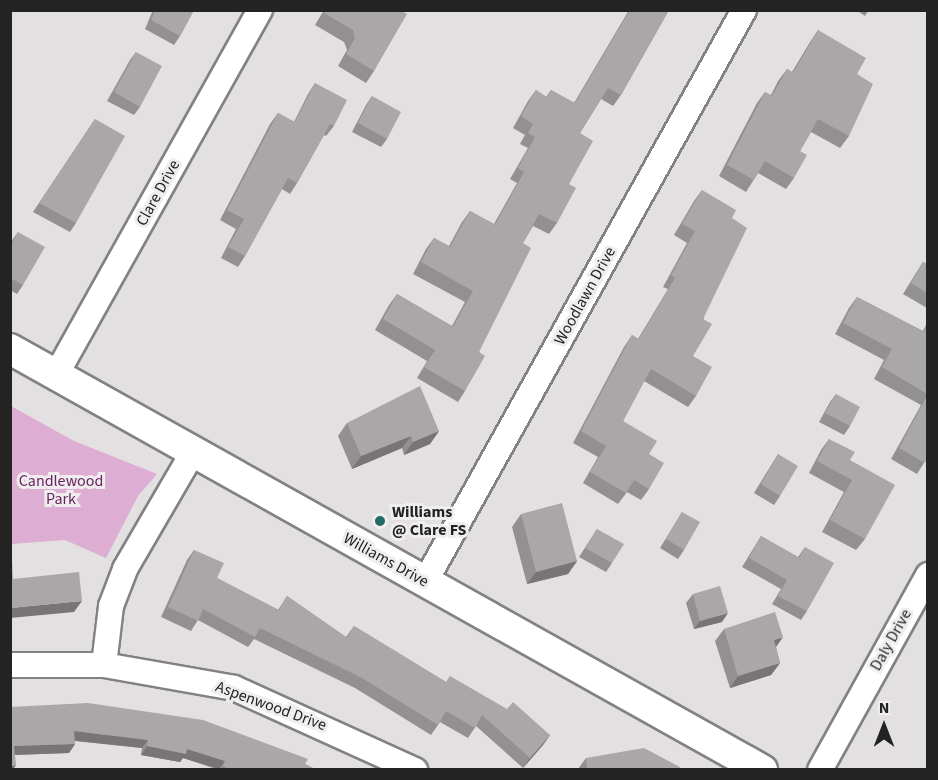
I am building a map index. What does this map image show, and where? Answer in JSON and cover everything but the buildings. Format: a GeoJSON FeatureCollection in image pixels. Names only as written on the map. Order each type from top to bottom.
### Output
{"type":"FeatureCollection","features":[{"type":"Feature","properties":{"kind":"street","name":"Clare Drive"},"geometry":{"type":"LineString","coordinates":[[56,375],[260,10]]}},
{"type":"Feature","properties":{"kind":"street","name":"Woodlawn Drive"},"geometry":{"type":"LineString","coordinates":[[425,582],[744,10]]}},
{"type":"Feature","properties":{"kind":"street","name":"Williams Drive"},"geometry":{"type":"LineString","coordinates":[[10,349],[762,770]]}},
{"type":"Feature","properties":{"kind":"street"},"geometry":{"type":"LineString","coordinates":[[104,665],[111,606],[125,569],[194,452]]}},
{"type":"Feature","properties":{"kind":"street","name":"Daly Drive"},"geometry":{"type":"LineString","coordinates":[[820,770],[927,574]]}},
{"type":"Feature","properties":{"kind":"street","name":"Aspenwood Drive"},"geometry":{"type":"LineString","coordinates":[[10,665],[104,665],[234,688],[415,770]]}},
{"type":"Feature","properties":{"kind":"green space","name":"Candlewood Park"},"geometry":{"type":"Polygon","coordinates":[[[11,406],[74,441],[157,474],[138,496],[106,558],[65,540],[11,544],[11,406]]]}},
{"type":"Feature","properties":{"kind":"place","name":"Williams @ Clare FS"},"geometry":{"type":"Point","coordinates":[380,521]}}]}
